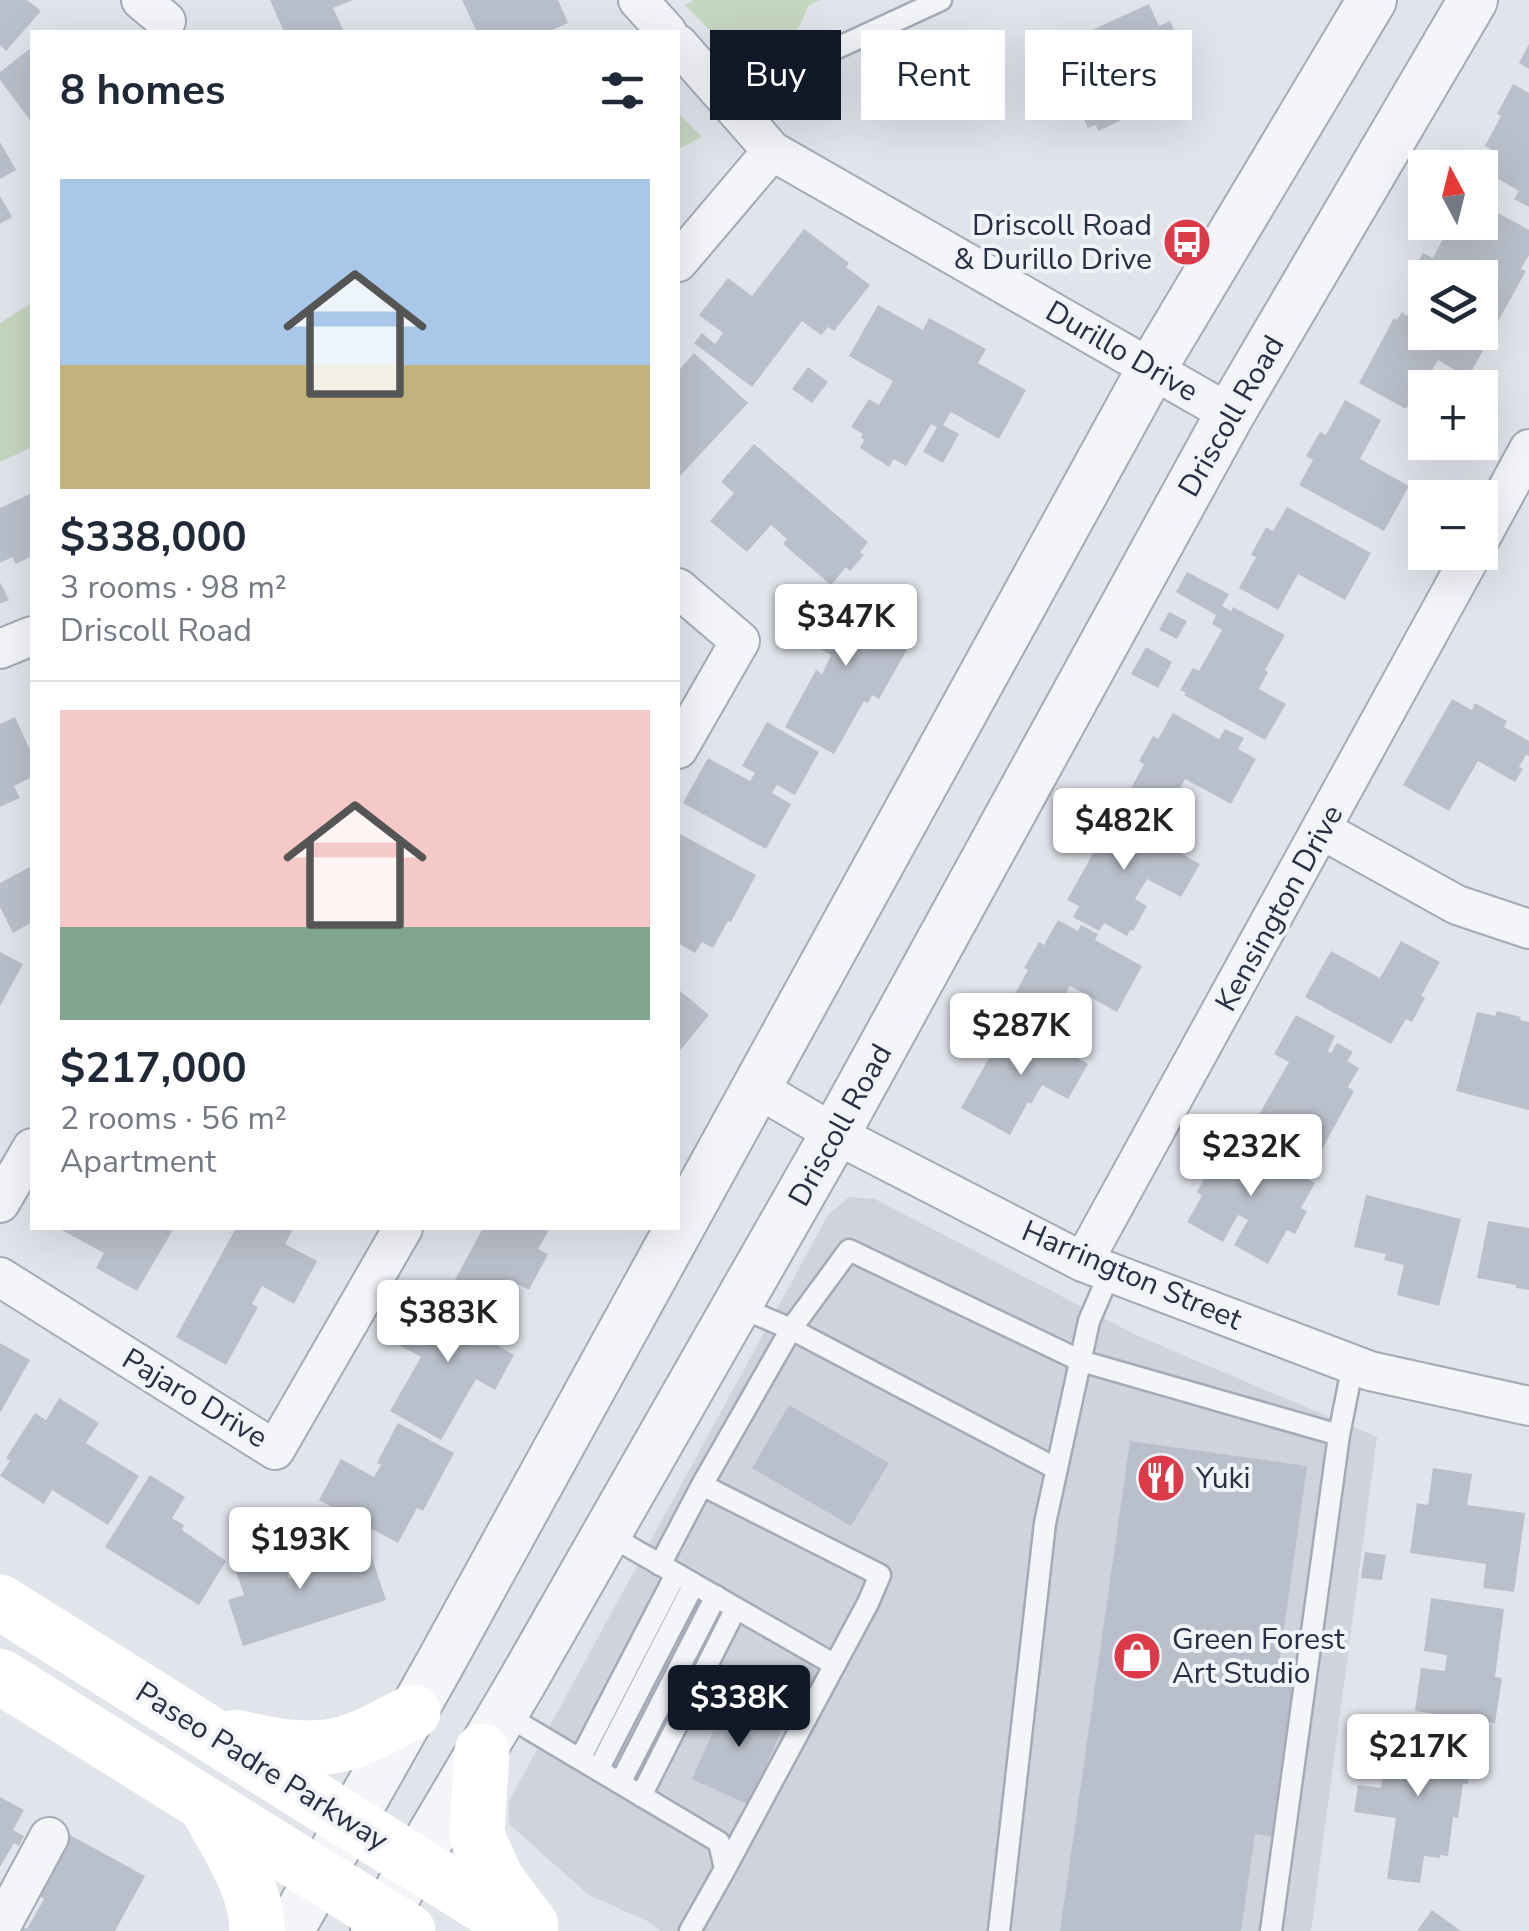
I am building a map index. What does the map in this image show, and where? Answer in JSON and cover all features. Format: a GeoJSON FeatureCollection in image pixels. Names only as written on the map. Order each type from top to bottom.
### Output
{"type":"FeatureCollection","features":[{"type":"Feature","properties":{"kind":"main road","name":"Paseo Padre Parkway"},"geometry":{"type":"LineString","coordinates":[[0,1602],[524,1931]]}},
{"type":"Feature","properties":{"kind":"main road","name":"Paseo Padre Parkway"},"geometry":{"type":"LineString","coordinates":[[0,1676],[320,1877],[389,1926]]}},
{"type":"Feature","properties":{"kind":"main road"},"geometry":{"type":"LineString","coordinates":[[206,1730],[271,1746],[318,1749],[354,1741],[414,1712]]}},
{"type":"Feature","properties":{"kind":"main road"},"geometry":{"type":"LineString","coordinates":[[493,1732],[477,1836],[497,1880],[536,1931]]}},
{"type":"Feature","properties":{"kind":"main road"},"geometry":{"type":"LineString","coordinates":[[205,1804],[245,1877],[257,1931]]}},
{"type":"Feature","properties":{"kind":"street"},"geometry":{"type":"LineString","coordinates":[[638,0],[666,30]]}},
{"type":"Feature","properties":{"kind":"street"},"geometry":{"type":"LineString","coordinates":[[680,1228],[1152,368],[1372,0]]}},
{"type":"Feature","properties":{"kind":"street","name":"Driscoll Road"},"geometry":{"type":"LineString","coordinates":[[389,1926],[414,1863],[835,1134],[1230,414],[1473,0]]}},
{"type":"Feature","properties":{"kind":"street","name":"Durillo Drive"},"geometry":{"type":"LineString","coordinates":[[680,46],[710,80]]}},
{"type":"Feature","properties":{"kind":"street","name":"Durillo Drive"},"geometry":{"type":"LineString","coordinates":[[746,120],[772,150],[1230,414]]}},
{"type":"Feature","properties":{"kind":"street"},"geometry":{"type":"LineString","coordinates":[[680,260],[772,150]]}},
{"type":"Feature","properties":{"kind":"street"},"geometry":{"type":"LineString","coordinates":[[1498,506],[1529,449]]}},
{"type":"Feature","properties":{"kind":"street","name":"Kensington Drive"},"geometry":{"type":"LineString","coordinates":[[1096,1267],[1322,830],[1463,570]]}},
{"type":"Feature","properties":{"kind":"street"},"geometry":{"type":"LineString","coordinates":[[680,590],[740,640],[680,746]]}},
{"type":"Feature","properties":{"kind":"street"},"geometry":{"type":"LineString","coordinates":[[0,650],[30,637]]}},
{"type":"Feature","properties":{"kind":"street"},"geometry":{"type":"LineString","coordinates":[[1322,830],[1457,906],[1529,929]]}},
{"type":"Feature","properties":{"kind":"street","name":"Harrington Street"},"geometry":{"type":"LineString","coordinates":[[757,1088],[835,1134],[1096,1267],[1370,1370],[1529,1406]]}},
{"type":"Feature","properties":{"kind":"street"},"geometry":{"type":"LineString","coordinates":[[0,1203],[30,1151]]}},
{"type":"Feature","properties":{"kind":"street","name":"Pajaro Drive"},"geometry":{"type":"LineString","coordinates":[[0,1277],[275,1450],[402,1230]]}},
{"type":"Feature","properties":{"kind":"street"},"geometry":{"type":"LineString","coordinates":[[289,1931],[679,1230]]}},
{"type":"Feature","properties":{"kind":"street"},"geometry":{"type":"LineString","coordinates":[[0,1928],[49,1836]]}},
{"type":"Feature","properties":{"kind":"lane"},"geometry":{"type":"LineString","coordinates":[[841,46],[941,0]]}},
{"type":"Feature","properties":{"kind":"lane"},"geometry":{"type":"LineString","coordinates":[[589,1764],[677,1574],[702,1486],[791,1329],[849,1250],[1080,1361],[1339,1435]]}},
{"type":"Feature","properties":{"kind":"lane"},"geometry":{"type":"LineString","coordinates":[[999,1931],[1045,1524],[1089,1320],[1096,1267]]}},
{"type":"Feature","properties":{"kind":"lane"},"geometry":{"type":"LineString","coordinates":[[737,1306],[791,1329],[1057,1469]]}},
{"type":"Feature","properties":{"kind":"lane"},"geometry":{"type":"LineString","coordinates":[[1271,1931],[1339,1435],[1353,1364]]}},
{"type":"Feature","properties":{"kind":"lane"},"geometry":{"type":"LineString","coordinates":[[690,1931],[880,1575],[702,1486]]}},
{"type":"Feature","properties":{"kind":"lane"},"geometry":{"type":"LineString","coordinates":[[606,1534],[835,1665]]}},
{"type":"Feature","properties":{"kind":"lane"},"geometry":{"type":"LineString","coordinates":[[620,1783],[716,1596]]}},
{"type":"Feature","properties":{"kind":"lane"},"geometry":{"type":"LineString","coordinates":[[641,1796],[736,1608]]}},
{"type":"Feature","properties":{"kind":"lane"},"geometry":{"type":"LineString","coordinates":[[493,1732],[589,1764],[719,1842],[726,1869]]}},
{"type":"Feature","properties":{"kind":"shaded area"},"geometry":{"type":"Polygon","coordinates":[[[849,1197],[875,1199],[1138,1336],[1377,1437],[1311,1931],[661,1931],[589,1895],[509,1824],[509,1801],[828,1215],[849,1197]]]}},
{"type":"Feature","properties":{"kind":"green space"},"geometry":{"type":"Polygon","coordinates":[[[694,0],[820,0],[809,5],[797,30],[710,30],[685,5],[694,0]]]}},
{"type":"Feature","properties":{"kind":"green space"},"geometry":{"type":"Polygon","coordinates":[[[680,115],[702,137],[680,148],[680,115]]]}},
{"type":"Feature","properties":{"kind":"green space"},"geometry":{"type":"Polygon","coordinates":[[[30,304],[30,448],[0,462],[0,323],[30,304]]]}},
{"type":"Feature","properties":{"kind":"building"},"geometry":{"type":"Polygon","coordinates":[[[0,0],[27,0],[41,11],[6,51],[0,45],[0,0]]]}},
{"type":"Feature","properties":{"kind":"building"},"geometry":{"type":"Polygon","coordinates":[[[270,0],[353,0],[333,8],[343,30],[283,30],[270,0]]]}},
{"type":"Feature","properties":{"kind":"building"},"geometry":{"type":"Polygon","coordinates":[[[462,0],[558,0],[568,23],[552,30],[476,30],[462,0]]]}},
{"type":"Feature","properties":{"kind":"building"},"geometry":{"type":"Polygon","coordinates":[[[1149,4],[1159,26],[1170,21],[1174,30],[1092,30],[1149,4]]]}},
{"type":"Feature","properties":{"kind":"building"},"geometry":{"type":"Polygon","coordinates":[[[1529,44],[1529,69],[1519,63],[1529,44]]]}},
{"type":"Feature","properties":{"kind":"building"},"geometry":{"type":"Polygon","coordinates":[[[30,49],[30,120],[0,80],[0,72],[30,49]]]}},
{"type":"Feature","properties":{"kind":"building"},"geometry":{"type":"Polygon","coordinates":[[[1513,84],[1529,93],[1529,207],[1514,199],[1519,191],[1498,179],[1498,150],[1485,146],[1501,116],[1497,114],[1513,84]]]}},
{"type":"Feature","properties":{"kind":"building"},"geometry":{"type":"Polygon","coordinates":[[[1084,120],[1122,120],[1098,131],[1096,125],[1088,128],[1084,120]]]}},
{"type":"Feature","properties":{"kind":"building"},"geometry":{"type":"Polygon","coordinates":[[[0,142],[16,170],[0,179],[0,142]]]}},
{"type":"Feature","properties":{"kind":"building"},"geometry":{"type":"Polygon","coordinates":[[[0,196],[12,217],[0,224],[0,196]]]}},
{"type":"Feature","properties":{"kind":"building"},"geometry":{"type":"Polygon","coordinates":[[[1498,213],[1529,230],[1529,255],[1521,269],[1526,271],[1498,321],[1498,260],[1419,260],[1423,253],[1433,258],[1442,240],[1498,240],[1498,213]]]}},
{"type":"Feature","properties":{"kind":"building"},"geometry":{"type":"Polygon","coordinates":[[[804,229],[849,263],[846,267],[870,285],[834,331],[828,327],[821,335],[802,321],[752,387],[694,343],[702,333],[715,344],[723,333],[699,315],[728,278],[752,296],[804,229]]]}},
{"type":"Feature","properties":{"kind":"building"},"geometry":{"type":"Polygon","coordinates":[[[878,305],[923,330],[929,318],[986,349],[978,363],[1026,390],[999,439],[951,412],[943,425],[959,434],[943,463],[923,452],[937,427],[931,424],[906,466],[894,459],[889,467],[860,448],[863,434],[851,427],[869,399],[879,405],[893,381],[849,356],[878,305]]]}},
{"type":"Feature","properties":{"kind":"building"},"geometry":{"type":"Polygon","coordinates":[[[1402,312],[1407,316],[1408,350],[1483,350],[1472,370],[1455,370],[1438,360],[1432,370],[1408,370],[1406,409],[1359,383],[1394,318],[1397,320],[1402,312]]]}},
{"type":"Feature","properties":{"kind":"building"},"geometry":{"type":"Polygon","coordinates":[[[694,353],[748,403],[680,476],[680,369],[694,353]]]}},
{"type":"Feature","properties":{"kind":"building"},"geometry":{"type":"Polygon","coordinates":[[[808,367],[828,382],[812,403],[792,389],[808,367]]]}},
{"type":"Feature","properties":{"kind":"building"},"geometry":{"type":"Polygon","coordinates":[[[1345,400],[1381,420],[1360,459],[1408,485],[1384,531],[1299,485],[1313,460],[1306,456],[1320,432],[1326,435],[1345,400]]]}},
{"type":"Feature","properties":{"kind":"building"},"geometry":{"type":"Polygon","coordinates":[[[754,444],[868,542],[860,552],[864,555],[850,571],[846,567],[831,585],[783,544],[787,539],[771,525],[747,552],[710,521],[734,493],[721,482],[754,444]]]}},
{"type":"Feature","properties":{"kind":"building"},"geometry":{"type":"Polygon","coordinates":[[[30,494],[30,557],[16,564],[12,557],[0,563],[0,508],[30,494]]]}},
{"type":"Feature","properties":{"kind":"building"},"geometry":{"type":"Polygon","coordinates":[[[1287,507],[1371,553],[1345,600],[1298,574],[1278,610],[1239,588],[1266,527],[1273,531],[1287,507]]]}},
{"type":"Feature","properties":{"kind":"building"},"geometry":{"type":"Polygon","coordinates":[[[1187,572],[1229,594],[1222,606],[1231,611],[1233,607],[1285,635],[1259,689],[1286,704],[1265,740],[1180,690],[1193,668],[1199,671],[1222,630],[1212,624],[1216,615],[1176,592],[1187,572]]]}},
{"type":"Feature","properties":{"kind":"building"},"geometry":{"type":"Polygon","coordinates":[[[0,582],[9,600],[0,604],[0,582]]]}},
{"type":"Feature","properties":{"kind":"building"},"geometry":{"type":"Polygon","coordinates":[[[823,596],[854,613],[863,599],[907,623],[896,641],[908,648],[879,699],[872,695],[868,703],[864,701],[834,754],[785,727],[816,670],[822,674],[831,655],[800,638],[823,596]]]}},
{"type":"Feature","properties":{"kind":"building"},"geometry":{"type":"Polygon","coordinates":[[[1169,612],[1187,621],[1177,639],[1159,630],[1169,612]]]}},
{"type":"Feature","properties":{"kind":"building"},"geometry":{"type":"Polygon","coordinates":[[[1146,647],[1172,662],[1158,688],[1131,674],[1146,647]]]}},
{"type":"Feature","properties":{"kind":"building"},"geometry":{"type":"Polygon","coordinates":[[[1452,699],[1472,710],[1475,703],[1507,721],[1504,727],[1529,741],[1529,756],[1519,767],[1523,769],[1515,782],[1478,761],[1449,811],[1403,785],[1452,699]]]}},
{"type":"Feature","properties":{"kind":"building"},"geometry":{"type":"Polygon","coordinates":[[[1173,713],[1219,739],[1225,729],[1244,738],[1238,749],[1256,759],[1231,804],[1185,779],[1166,815],[1128,794],[1144,764],[1139,761],[1153,736],[1158,739],[1173,713]]]}},
{"type":"Feature","properties":{"kind":"building"},"geometry":{"type":"Polygon","coordinates":[[[15,717],[30,750],[30,778],[14,786],[20,798],[0,807],[0,724],[15,717]]]}},
{"type":"Feature","properties":{"kind":"building"},"geometry":{"type":"Polygon","coordinates":[[[767,722],[819,752],[795,795],[777,785],[772,793],[791,804],[766,849],[683,803],[708,758],[750,781],[755,773],[742,766],[767,722]]]}},
{"type":"Feature","properties":{"kind":"building"},"geometry":{"type":"Polygon","coordinates":[[[1093,805],[1200,864],[1181,897],[1147,879],[1135,899],[1147,906],[1127,936],[1104,923],[1099,931],[1073,917],[1079,906],[1067,900],[1100,841],[1079,829],[1093,805]]]}},
{"type":"Feature","properties":{"kind":"building"},"geometry":{"type":"Polygon","coordinates":[[[680,834],[756,875],[713,948],[702,942],[695,953],[680,944],[680,834]]]}},
{"type":"Feature","properties":{"kind":"building"},"geometry":{"type":"Polygon","coordinates":[[[30,867],[30,923],[13,933],[0,907],[0,883],[30,867]]]}},
{"type":"Feature","properties":{"kind":"building"},"geometry":{"type":"Polygon","coordinates":[[[1058,920],[1078,931],[1081,925],[1098,934],[1095,940],[1142,966],[1117,1012],[1070,986],[1050,1022],[1011,1001],[1039,942],[1044,945],[1058,920]]]}},
{"type":"Feature","properties":{"kind":"building"},"geometry":{"type":"Polygon","coordinates":[[[1401,941],[1440,962],[1412,1022],[1406,1019],[1391,1044],[1305,997],[1331,951],[1380,978],[1401,941]]]}},
{"type":"Feature","properties":{"kind":"building"},"geometry":{"type":"Polygon","coordinates":[[[0,952],[23,964],[0,1006],[0,952]]]}},
{"type":"Feature","properties":{"kind":"building"},"geometry":{"type":"Polygon","coordinates":[[[680,991],[709,1015],[680,1051],[680,991]]]}},
{"type":"Feature","properties":{"kind":"building"},"geometry":{"type":"Polygon","coordinates":[[[1497,1011],[1529,1022],[1529,1110],[1456,1091],[1477,1012],[1495,1016],[1497,1011]]]}},
{"type":"Feature","properties":{"kind":"building"},"geometry":{"type":"Polygon","coordinates":[[[1296,1015],[1335,1036],[1328,1051],[1331,1053],[1337,1043],[1353,1052],[1347,1061],[1359,1068],[1348,1087],[1354,1091],[1316,1160],[1253,1125],[1289,1062],[1274,1054],[1296,1015]]]}},
{"type":"Feature","properties":{"kind":"building"},"geometry":{"type":"Polygon","coordinates":[[[1015,1028],[1022,1032],[1024,1029],[1088,1064],[1068,1099],[1042,1085],[1010,1135],[961,1108],[1002,1035],[1010,1039],[1015,1028]]]}},
{"type":"Feature","properties":{"kind":"building"},"geometry":{"type":"Polygon","coordinates":[[[1228,1135],[1315,1183],[1301,1208],[1307,1211],[1295,1234],[1287,1230],[1268,1264],[1234,1245],[1248,1220],[1238,1215],[1223,1242],[1187,1222],[1202,1196],[1197,1192],[1228,1135]]]}},
{"type":"Feature","properties":{"kind":"building"},"geometry":{"type":"Polygon","coordinates":[[[1366,1195],[1461,1219],[1439,1306],[1397,1295],[1404,1265],[1384,1260],[1386,1254],[1354,1247],[1366,1195]]]}},
{"type":"Feature","properties":{"kind":"building"},"geometry":{"type":"Polygon","coordinates":[[[1488,1221],[1529,1228],[1529,1290],[1477,1278],[1488,1221]]]}},
{"type":"Feature","properties":{"kind":"building"},"geometry":{"type":"Polygon","coordinates":[[[62,1230],[173,1230],[137,1291],[96,1268],[104,1253],[62,1230]]]}},
{"type":"Feature","properties":{"kind":"building"},"geometry":{"type":"Polygon","coordinates":[[[235,1230],[292,1230],[285,1244],[317,1261],[294,1304],[262,1286],[252,1304],[258,1307],[226,1365],[176,1337],[235,1230]]]}},
{"type":"Feature","properties":{"kind":"building"},"geometry":{"type":"Polygon","coordinates":[[[482,1230],[549,1230],[538,1249],[548,1254],[529,1290],[518,1284],[500,1316],[450,1289],[482,1230]]]}},
{"type":"Feature","properties":{"kind":"building"},"geometry":{"type":"Polygon","coordinates":[[[453,1301],[503,1329],[494,1344],[514,1355],[495,1390],[476,1379],[441,1440],[390,1411],[421,1357],[399,1345],[423,1303],[445,1315],[453,1301]]]}},
{"type":"Feature","properties":{"kind":"building"},"geometry":{"type":"Polygon","coordinates":[[[0,1343],[30,1360],[0,1413],[0,1343]]]}},
{"type":"Feature","properties":{"kind":"building"},"geometry":{"type":"Polygon","coordinates":[[[59,1398],[99,1423],[86,1443],[139,1476],[108,1525],[52,1490],[44,1504],[0,1476],[10,1461],[6,1458],[35,1413],[46,1420],[59,1398]]]}},
{"type":"Feature","properties":{"kind":"building"},"geometry":{"type":"Polygon","coordinates":[[[789,1405],[889,1463],[851,1526],[752,1468],[789,1405]]]}},
{"type":"Feature","properties":{"kind":"building"},"geometry":{"type":"Polygon","coordinates":[[[398,1423],[454,1453],[423,1511],[417,1508],[398,1543],[319,1500],[341,1459],[374,1477],[398,1423]]]}},
{"type":"Feature","properties":{"kind":"building"},"geometry":{"type":"Polygon","coordinates":[[[1130,1441],[1307,1466],[1277,1678],[1302,1681],[1280,1838],[1255,1834],[1241,1931],[1060,1931],[1130,1441]]]}},
{"type":"Feature","properties":{"kind":"building"},"geometry":{"type":"Polygon","coordinates":[[[1433,1468],[1472,1474],[1467,1505],[1525,1513],[1514,1592],[1483,1588],[1486,1564],[1410,1553],[1417,1503],[1428,1505],[1433,1468]]]}},
{"type":"Feature","properties":{"kind":"building"},"geometry":{"type":"Polygon","coordinates":[[[150,1475],[185,1497],[172,1518],[184,1525],[182,1530],[226,1561],[199,1605],[105,1547],[150,1475]]]}},
{"type":"Feature","properties":{"kind":"building"},"geometry":{"type":"Polygon","coordinates":[[[278,1545],[289,1579],[308,1573],[306,1567],[368,1546],[386,1600],[243,1646],[228,1600],[244,1595],[232,1560],[278,1545]]]}},
{"type":"Feature","properties":{"kind":"building"},"geometry":{"type":"Polygon","coordinates":[[[1365,1552],[1386,1555],[1382,1580],[1361,1578],[1365,1552]]]}},
{"type":"Feature","properties":{"kind":"building"},"geometry":{"type":"Polygon","coordinates":[[[1431,1598],[1504,1609],[1495,1677],[1502,1678],[1495,1723],[1415,1711],[1421,1668],[1445,1671],[1447,1655],[1424,1651],[1431,1598]]]}},
{"type":"Feature","properties":{"kind":"building"},"geometry":{"type":"Polygon","coordinates":[[[729,1695],[786,1720],[749,1805],[692,1779],[729,1695]]]}},
{"type":"Feature","properties":{"kind":"building"},"geometry":{"type":"Polygon","coordinates":[[[1388,1733],[1473,1745],[1468,1784],[1463,1784],[1458,1818],[1453,1817],[1448,1856],[1424,1856],[1420,1883],[1387,1879],[1396,1818],[1354,1812],[1358,1785],[1381,1788],[1388,1733]]]}},
{"type":"Feature","properties":{"kind":"building"},"geometry":{"type":"Polygon","coordinates":[[[0,1797],[24,1810],[13,1830],[24,1836],[19,1846],[14,1843],[0,1867],[0,1797]]]}},
{"type":"Feature","properties":{"kind":"building"},"geometry":{"type":"Polygon","coordinates":[[[70,1835],[145,1876],[115,1931],[17,1931],[20,1926],[27,1929],[44,1899],[37,1895],[70,1835]]]}},
{"type":"Feature","properties":{"kind":"building"},"geometry":{"type":"Polygon","coordinates":[[[1432,1910],[1461,1931],[1417,1931],[1432,1910]]]}},
{"type":"Feature","properties":{"kind":"place","name":"Driscoll Road & Durillo Drive"},"geometry":{"type":"Point","coordinates":[1187,242]}},
{"type":"Feature","properties":{"kind":"place","name":"Yuki"},"geometry":{"type":"Point","coordinates":[1161,1478]}},
{"type":"Feature","properties":{"kind":"place","name":"Green Forest Art Studio"},"geometry":{"type":"Point","coordinates":[1137,1656]}}]}
